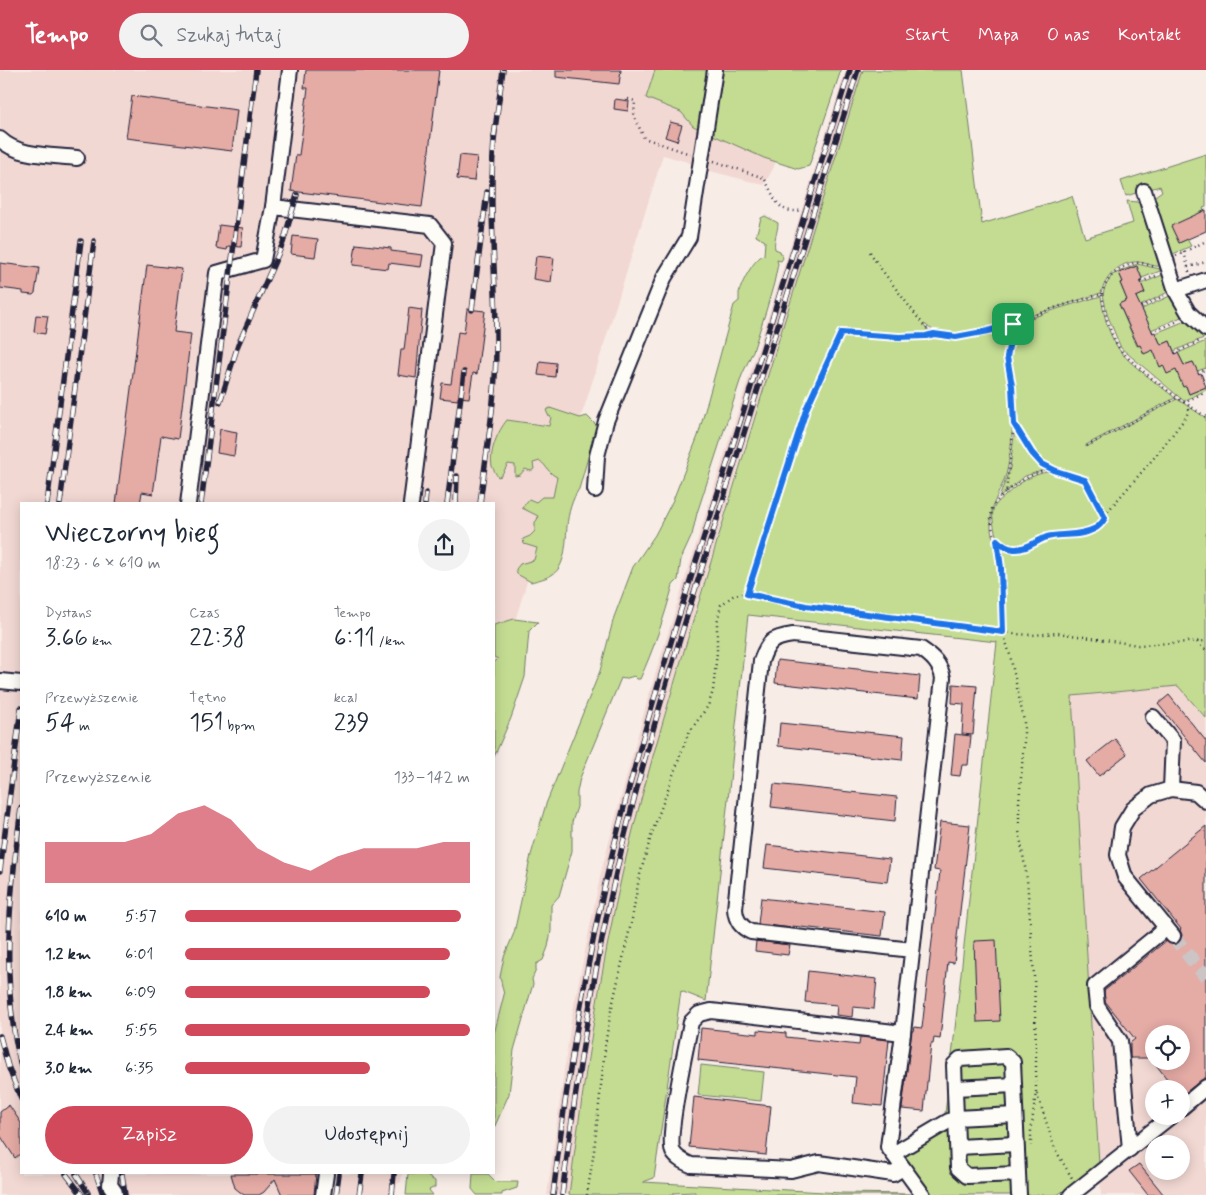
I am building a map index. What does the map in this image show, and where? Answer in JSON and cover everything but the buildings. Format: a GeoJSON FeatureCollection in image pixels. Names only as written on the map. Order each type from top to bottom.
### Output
{"type":"FeatureCollection","features":[{"type":"Feature","properties":{"kind":"street"},"geometry":{"type":"LineString","coordinates":[[188,502],[217,272],[263,260],[273,207],[290,70]]}},
{"type":"Feature","properties":{"kind":"street"},"geometry":{"type":"LineString","coordinates":[[595,490],[597,456],[606,421],[664,278],[689,236],[715,70]]}},
{"type":"Feature","properties":{"kind":"street"},"geometry":{"type":"LineString","coordinates":[[0,139],[7,146],[26,152],[77,158]]}},
{"type":"Feature","properties":{"kind":"street"},"geometry":{"type":"LineString","coordinates":[[1144,191],[1166,266],[1176,290],[1191,315],[1206,329]]}},
{"type":"Feature","properties":{"kind":"street"},"geometry":{"type":"LineString","coordinates":[[273,207],[430,225],[444,243],[411,502]]}},
{"type":"Feature","properties":{"kind":"street"},"geometry":{"type":"LineString","coordinates":[[1176,290],[1206,280]]}},
{"type":"Feature","properties":{"kind":"street"},"geometry":{"type":"LineString","coordinates":[[912,950],[751,932],[742,927],[736,917],[735,909],[761,661],[766,646],[779,637],[793,635],[922,649],[940,667],[943,678],[903,1033],[888,1147],[923,1195]]}},
{"type":"Feature","properties":{"kind":"street"},"geometry":{"type":"LineString","coordinates":[[0,681],[20,683]]}},
{"type":"Feature","properties":{"kind":"street"},"geometry":{"type":"LineString","coordinates":[[1153,717],[1173,741],[1171,789]]}},
{"type":"Feature","properties":{"kind":"street"},"geometry":{"type":"LineString","coordinates":[[1130,1149],[1120,1041],[1097,1006],[1095,986],[1169,932],[1125,877],[1118,855],[1122,827],[1133,808],[1151,795],[1171,789],[1196,792],[1206,801]]}},
{"type":"Feature","properties":{"kind":"street"},"geometry":{"type":"LineString","coordinates":[[903,1033],[711,1011],[699,1014],[691,1022],[674,1113],[672,1146],[677,1157],[691,1165],[791,1170],[819,1163],[893,1174],[903,1168]]}},
{"type":"Feature","properties":{"kind":"street"},"geometry":{"type":"LineString","coordinates":[[1018,1174],[967,1176],[958,1168],[954,1065],[960,1059],[1006,1056],[1012,1062],[1014,1085],[1019,1195]]}},
{"type":"Feature","properties":{"kind":"street"},"geometry":{"type":"LineString","coordinates":[[955,1088],[1014,1085]]}},
{"type":"Feature","properties":{"kind":"street"},"geometry":{"type":"LineString","coordinates":[[1190,1100],[1206,1087]]}},
{"type":"Feature","properties":{"kind":"street"},"geometry":{"type":"LineString","coordinates":[[893,1154],[956,1118],[1015,1115]]}},
{"type":"Feature","properties":{"kind":"street"},"geometry":{"type":"LineString","coordinates":[[1075,1192],[1160,1125]]}},
{"type":"Feature","properties":{"kind":"street"},"geometry":{"type":"LineString","coordinates":[[958,1147],[1016,1144]]}},
{"type":"Feature","properties":{"kind":"street"},"geometry":{"type":"LineString","coordinates":[[111,1174],[110,1185],[117,1195]]}},
{"type":"Feature","properties":{"kind":"street"},"geometry":{"type":"LineString","coordinates":[[323,1195],[326,1174]]}},
{"type":"Feature","properties":{"kind":"path"},"geometry":{"type":"LineString","coordinates":[[628,99],[635,101],[634,116],[644,138],[764,178],[772,196],[784,210],[792,212],[803,210]]}},
{"type":"Feature","properties":{"kind":"path"},"geometry":{"type":"LineString","coordinates":[[1140,282],[1164,272],[1166,266],[1184,252],[1206,241]]}},
{"type":"Feature","properties":{"kind":"path"},"geometry":{"type":"LineString","coordinates":[[870,252],[925,326],[934,334]]}},
{"type":"Feature","properties":{"kind":"path"},"geometry":{"type":"LineString","coordinates":[[1184,252],[1188,268]]}},
{"type":"Feature","properties":{"kind":"path"},"geometry":{"type":"LineString","coordinates":[[1166,266],[1137,263],[1111,276],[1106,282],[1102,294],[1104,312],[1118,346],[1132,361],[1177,398],[1206,417]]}},
{"type":"Feature","properties":{"kind":"path"},"geometry":{"type":"LineString","coordinates":[[1141,307],[1176,290]]}},
{"type":"Feature","properties":{"kind":"path"},"geometry":{"type":"LineString","coordinates":[[747,594],[807,407],[841,333],[899,337],[934,334],[964,336],[1013,324],[1057,307],[1102,294]]}},
{"type":"Feature","properties":{"kind":"path"},"geometry":{"type":"LineString","coordinates":[[1152,332],[1191,315]]}},
{"type":"Feature","properties":{"kind":"path"},"geometry":{"type":"LineString","coordinates":[[1006,492],[1014,424],[1012,386],[1007,357],[1013,324]]}},
{"type":"Feature","properties":{"kind":"path"},"geometry":{"type":"LineString","coordinates":[[1175,352],[1206,339]]}},
{"type":"Feature","properties":{"kind":"path"},"geometry":{"type":"LineString","coordinates":[[1198,373],[1206,369]]}},
{"type":"Feature","properties":{"kind":"path"},"geometry":{"type":"LineString","coordinates":[[1184,402],[1206,392]]}},
{"type":"Feature","properties":{"kind":"path"},"geometry":{"type":"LineString","coordinates":[[1087,446],[1177,398]]}},
{"type":"Feature","properties":{"kind":"path"},"geometry":{"type":"LineString","coordinates":[[1051,469],[1021,480],[995,503],[992,509],[993,533],[1004,546],[1020,549],[1053,536],[1081,534],[1094,530],[1102,524],[1107,512],[1117,499],[1168,441],[1186,417],[1190,407]]}},
{"type":"Feature","properties":{"kind":"path"},"geometry":{"type":"LineString","coordinates":[[1014,424],[1032,453],[1051,469],[1085,480],[1105,518]]}},
{"type":"Feature","properties":{"kind":"path"},"geometry":{"type":"LineString","coordinates":[[997,540],[1001,568],[1003,632],[1010,655],[1024,721],[1019,830],[1027,879],[1034,976],[1036,1092],[1031,1131],[1031,1149]]}},
{"type":"Feature","properties":{"kind":"path"},"geometry":{"type":"LineString","coordinates":[[587,1195],[594,1151],[606,1039],[632,920],[638,878],[652,833],[688,734],[708,706],[713,690],[717,652],[717,623],[721,605],[734,595],[747,594],[806,606],[1014,634],[1058,633],[1138,645],[1206,642]]}},
{"type":"Feature","properties":{"kind":"path"},"geometry":{"type":"LineString","coordinates":[[1197,642],[1206,650]]}},
{"type":"Feature","properties":{"kind":"path"},"geometry":{"type":"LineString","coordinates":[[1036,1092],[1055,1149],[1075,1192]]}},
{"type":"Feature","properties":{"kind":"shaded area"},"geometry":{"type":"Polygon","coordinates":[[[0,70],[799,70],[774,167],[764,185],[710,171],[663,155],[586,402],[555,491],[495,686],[495,502],[20,502],[20,1174],[402,1174],[401,1182],[397,1184],[395,1195],[0,1195],[0,70]]]}},
{"type":"Feature","properties":{"kind":"shaded area"},"geometry":{"type":"Polygon","coordinates":[[[846,70],[863,70],[738,468],[667,705],[624,866],[600,981],[587,1058],[569,1195],[547,1195],[571,1020],[601,872],[649,694],[846,70]]]}},
{"type":"Feature","properties":{"kind":"shaded area"},"geometry":{"type":"Polygon","coordinates":[[[1178,686],[1206,718],[1206,1195],[1101,1195],[1072,696],[1178,686]]]}},
{"type":"Feature","properties":{"kind":"green space"},"geometry":{"type":"Polygon","coordinates":[[[655,70],[841,70],[809,166],[798,169],[764,158],[693,126],[681,112],[646,98],[655,70]]]}},
{"type":"Feature","properties":{"kind":"green space"},"geometry":{"type":"Polygon","coordinates":[[[863,70],[963,70],[982,224],[1072,196],[1085,238],[1133,223],[1127,201],[1137,202],[1142,205],[1164,265],[1158,266],[1140,262],[1124,264],[1109,276],[1101,293],[987,330],[947,335],[923,325],[931,332],[953,338],[978,335],[1011,325],[1006,366],[1012,405],[1012,436],[1006,474],[992,509],[991,529],[995,540],[1004,548],[1018,551],[1055,537],[1090,533],[1096,530],[1105,519],[1086,479],[1050,467],[1029,448],[1020,434],[1015,423],[1013,387],[1008,357],[1014,324],[1101,296],[1106,323],[1111,336],[1122,354],[1175,398],[1086,445],[1086,447],[1177,399],[1206,418],[1206,718],[1178,686],[1072,696],[1099,1164],[1078,1182],[1057,1195],[930,1195],[898,1149],[944,1122],[997,642],[748,615],[706,1001],[681,991],[654,1178],[643,1182],[842,1193],[911,1194],[695,1195],[695,1192],[673,1193],[673,1195],[569,1195],[599,989],[615,907],[634,826],[716,545],[863,70]]]}},
{"type":"Feature","properties":{"kind":"green space"},"geometry":{"type":"Polygon","coordinates":[[[1206,154],[1206,207],[1203,208],[1204,211],[1179,243],[1187,239],[1191,246],[1169,254],[1153,201],[1155,196],[1162,191],[1160,186],[1126,196],[1121,181],[1206,154]]]}},
{"type":"Feature","properties":{"kind":"green space"},"geometry":{"type":"Polygon","coordinates":[[[765,216],[778,223],[775,249],[780,251],[783,258],[781,261],[777,260],[778,264],[774,283],[766,311],[753,351],[742,375],[697,513],[692,535],[681,559],[678,580],[673,585],[650,656],[640,679],[634,676],[621,678],[580,778],[577,792],[577,807],[572,822],[572,851],[559,896],[551,905],[551,931],[548,947],[543,960],[536,964],[536,970],[532,979],[533,984],[514,1050],[509,1094],[495,1126],[495,1030],[504,995],[500,977],[504,957],[514,933],[531,855],[546,804],[600,671],[614,617],[633,567],[655,535],[673,500],[698,436],[734,305],[739,301],[740,289],[749,271],[757,260],[764,255],[765,241],[756,236],[761,218],[765,216]]]}},
{"type":"Feature","properties":{"kind":"green space"},"geometry":{"type":"Polygon","coordinates":[[[1137,264],[1160,269],[1160,271],[1142,278],[1136,266],[1119,273],[1123,282],[1120,283],[1127,300],[1119,304],[1137,346],[1140,345],[1153,350],[1161,367],[1163,365],[1176,370],[1189,394],[1206,387],[1206,390],[1184,401],[1121,348],[1107,314],[1103,294],[1112,275],[1137,264]]]}},
{"type":"Feature","properties":{"kind":"green space"},"geometry":{"type":"Polygon","coordinates":[[[1167,273],[1172,290],[1140,306],[1136,297],[1145,293],[1141,284],[1167,273]]]}},
{"type":"Feature","properties":{"kind":"green space"},"geometry":{"type":"Polygon","coordinates":[[[1174,294],[1186,315],[1151,330],[1142,309],[1174,294]]]}},
{"type":"Feature","properties":{"kind":"green space"},"geometry":{"type":"Polygon","coordinates":[[[1190,319],[1206,334],[1206,337],[1174,351],[1170,341],[1161,345],[1156,333],[1190,319]]]}},
{"type":"Feature","properties":{"kind":"green space"},"geometry":{"type":"Polygon","coordinates":[[[1206,341],[1206,368],[1197,371],[1193,362],[1184,365],[1178,353],[1206,341]]]}},
{"type":"Feature","properties":{"kind":"green space"},"geometry":{"type":"Polygon","coordinates":[[[550,408],[580,418],[587,416],[597,426],[579,489],[569,512],[561,565],[551,575],[531,582],[517,574],[516,569],[520,564],[534,560],[537,548],[524,544],[523,539],[535,531],[535,522],[538,516],[522,508],[529,499],[536,502],[542,497],[553,497],[557,477],[540,461],[533,463],[534,469],[531,471],[525,469],[520,475],[515,476],[515,465],[508,464],[501,476],[498,477],[491,460],[493,448],[500,430],[507,420],[549,426],[551,417],[546,410],[550,408]]]}},
{"type":"Feature","properties":{"kind":"green space"},"geometry":{"type":"Polygon","coordinates":[[[1015,428],[1029,451],[1048,469],[1025,476],[999,498],[1010,468],[1015,428]]]}},
{"type":"Feature","properties":{"kind":"green space"},"geometry":{"type":"Polygon","coordinates":[[[1051,471],[1084,481],[1103,518],[1099,524],[1087,531],[1051,535],[1022,547],[1016,548],[1004,545],[998,539],[995,531],[993,510],[995,506],[1021,483],[1051,471]]]}},
{"type":"Feature","properties":{"kind":"green space"},"geometry":{"type":"Polygon","coordinates":[[[514,619],[538,622],[529,631],[525,677],[511,718],[495,755],[495,662],[498,659],[495,658],[495,625],[514,619]]]}},
{"type":"Feature","properties":{"kind":"green space"},"geometry":{"type":"Polygon","coordinates":[[[701,1065],[764,1072],[761,1101],[698,1095],[701,1065]]]}},
{"type":"Feature","properties":{"kind":"green space"},"geometry":{"type":"Polygon","coordinates":[[[408,1174],[430,1174],[427,1176],[435,1181],[435,1187],[429,1190],[433,1195],[406,1195],[408,1174]]]}},
{"type":"Feature","properties":{"kind":"green space"},"geometry":{"type":"Polygon","coordinates":[[[473,1174],[488,1174],[496,1182],[518,1182],[517,1188],[502,1193],[502,1195],[477,1195],[472,1189],[473,1174]]]}},
{"type":"Feature","properties":{"kind":"tunnel"},"geometry":{"type":"LineString","coordinates":[[1173,936],[1206,977]]}},
{"type":"Feature","properties":{"kind":"railway"},"geometry":{"type":"LineString","coordinates":[[201,502],[256,70]]}},
{"type":"Feature","properties":{"kind":"railway"},"geometry":{"type":"LineString","coordinates":[[494,137],[503,70]]}},
{"type":"Feature","properties":{"kind":"railway"},"geometry":{"type":"LineString","coordinates":[[553,1195],[571,1060],[587,971],[628,790],[683,602],[850,70]]}},
{"type":"Feature","properties":{"kind":"railway"},"geometry":{"type":"LineString","coordinates":[[562,1195],[579,1069],[593,985],[630,815],[695,590],[858,70]]}},
{"type":"Feature","properties":{"kind":"railway"},"geometry":{"type":"LineString","coordinates":[[480,502],[496,368],[492,212],[495,131]]}},
{"type":"Feature","properties":{"kind":"railway"},"geometry":{"type":"LineString","coordinates":[[472,310],[487,192]]}},
{"type":"Feature","properties":{"kind":"railway"},"geometry":{"type":"LineString","coordinates":[[220,402],[238,345],[283,243],[297,195]]}},
{"type":"Feature","properties":{"kind":"railway"},"geometry":{"type":"LineString","coordinates":[[47,502],[81,241]]}},
{"type":"Feature","properties":{"kind":"railway"},"geometry":{"type":"LineString","coordinates":[[60,502],[94,241]]}},
{"type":"Feature","properties":{"kind":"railway"},"geometry":{"type":"LineString","coordinates":[[447,502],[464,372]]}},
{"type":"Feature","properties":{"kind":"railway"},"geometry":{"type":"LineString","coordinates":[[456,502],[457,476]]}},
{"type":"Feature","properties":{"kind":"railway"},"geometry":{"type":"LineString","coordinates":[[425,502],[426,493]]}},
{"type":"Feature","properties":{"kind":"railway"},"geometry":{"type":"LineString","coordinates":[[0,871],[20,716]]}},
{"type":"Feature","properties":{"kind":"railway"},"geometry":{"type":"LineString","coordinates":[[20,816],[13,873],[9,937],[11,1002],[20,1061]]}},
{"type":"Feature","properties":{"kind":"railway"},"geometry":{"type":"LineString","coordinates":[[0,1036],[8,1066],[20,1096]]}},
{"type":"Feature","properties":{"kind":"railway"},"geometry":{"type":"LineString","coordinates":[[66,1174],[82,1195]]}},
{"type":"Feature","properties":{"kind":"railway"},"geometry":{"type":"LineString","coordinates":[[76,1174],[88,1193]]}},
{"type":"Feature","properties":{"kind":"railway"},"geometry":{"type":"LineString","coordinates":[[96,1174],[103,1195]]}},
{"type":"Feature","properties":{"kind":"railway"},"geometry":{"type":"LineString","coordinates":[[122,1174],[125,1195]]}},
{"type":"Feature","properties":{"kind":"railway"},"geometry":{"type":"LineString","coordinates":[[336,1195],[339,1174]]}},
{"type":"Feature","properties":{"kind":"railway"},"geometry":{"type":"LineString","coordinates":[[359,1195],[362,1174]]}},
{"type":"Feature","properties":{"kind":"railway"},"geometry":{"type":"LineString","coordinates":[[392,1195],[394,1174]]}},
{"type":"Feature","properties":{"kind":"route"},"geometry":{"type":"LineString","coordinates":[[1013,324],[1007,357],[1012,386],[1014,424],[1024,442],[1042,464],[1056,471],[1085,480],[1105,518],[1102,524],[1094,530],[1081,534],[1044,538],[1020,549],[1004,546],[997,540],[1001,568],[1003,632],[806,606],[747,594],[807,407],[841,333],[899,337],[934,334],[956,337],[1013,324]]}}]}
